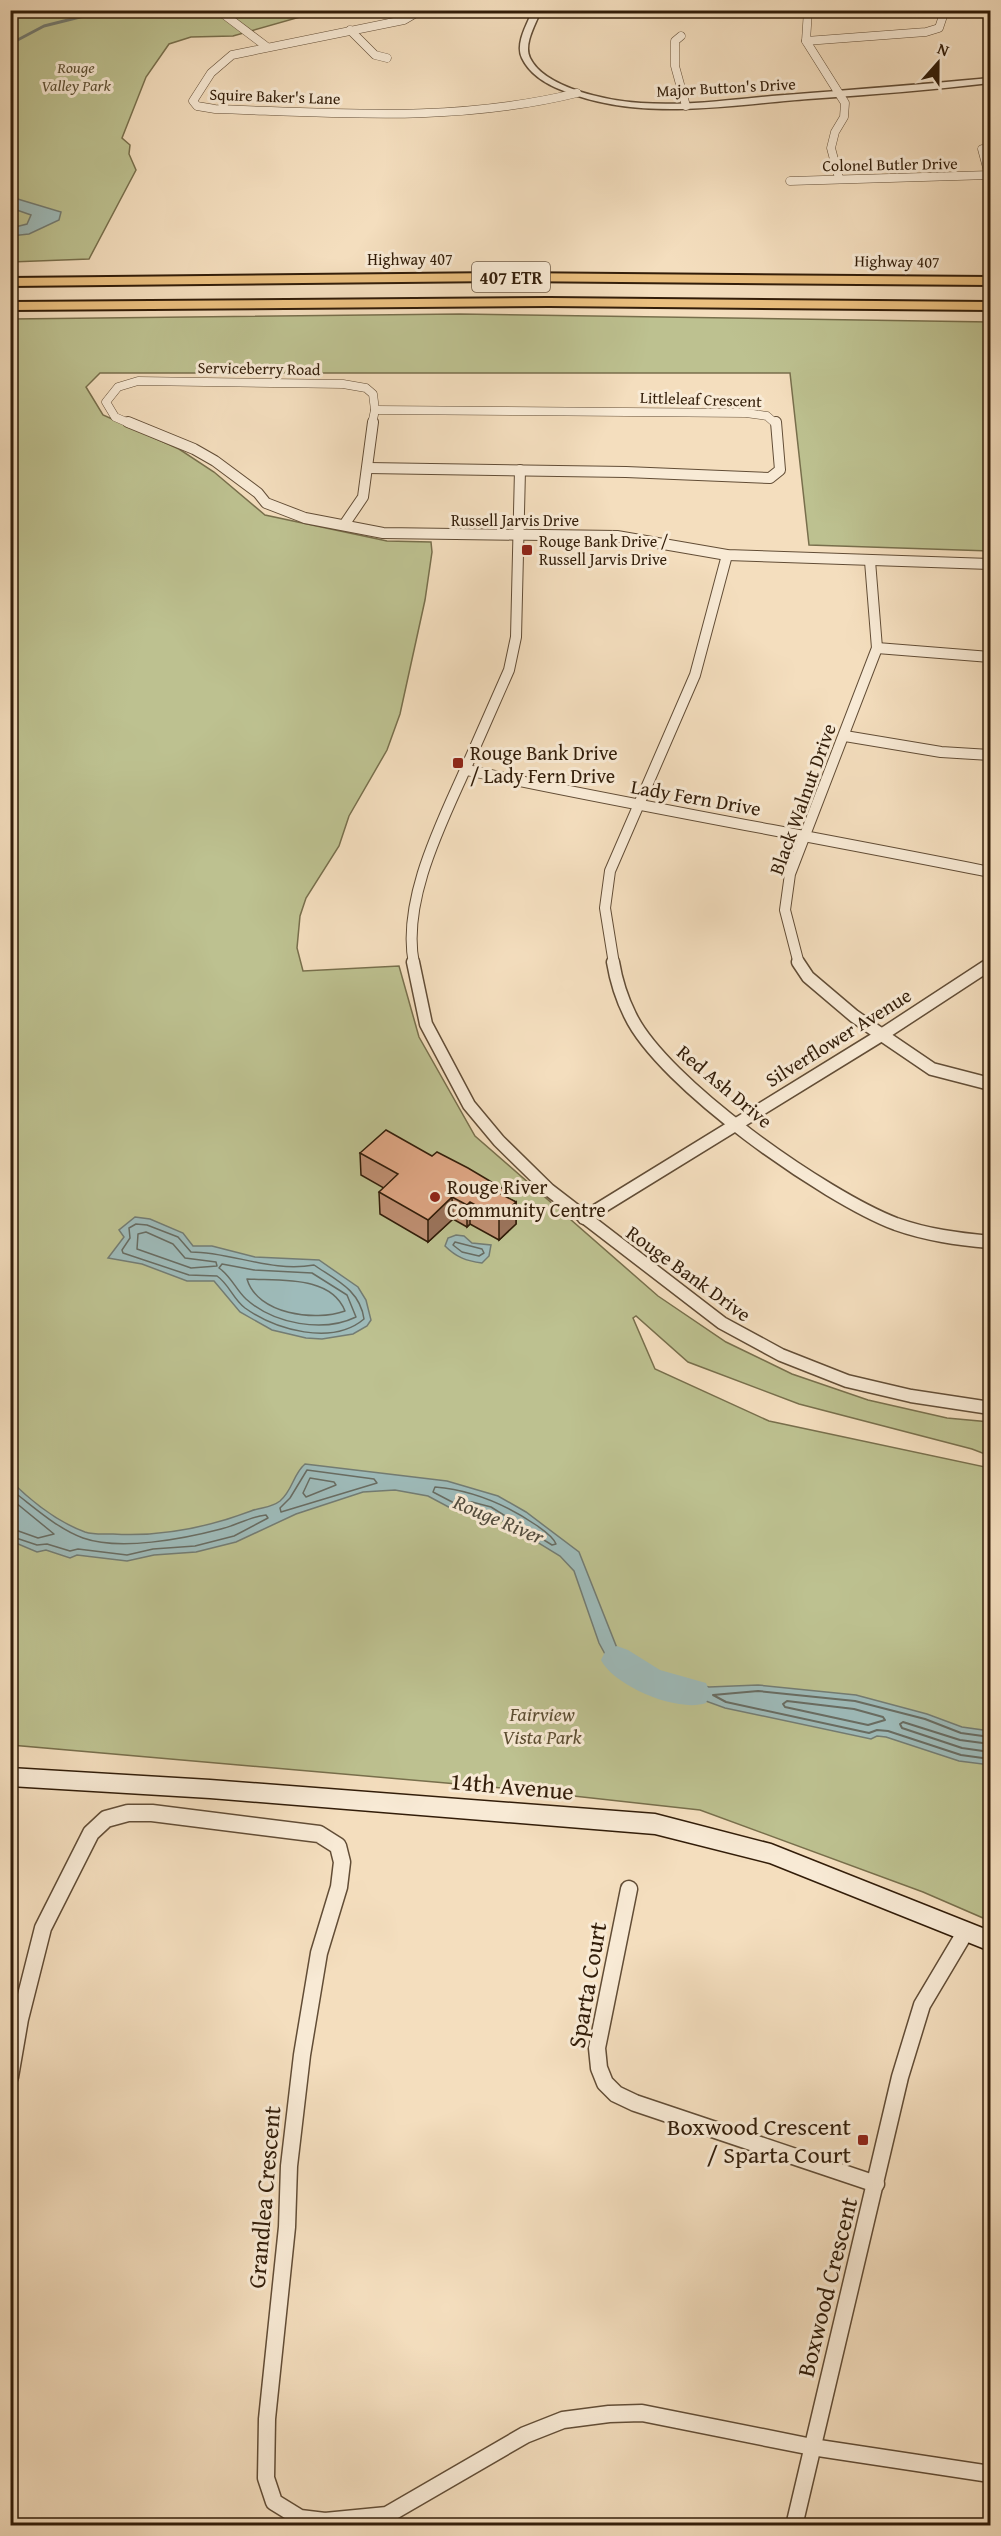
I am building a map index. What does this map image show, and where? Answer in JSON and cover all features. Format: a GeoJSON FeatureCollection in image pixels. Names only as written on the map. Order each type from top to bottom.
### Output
{"type":"FeatureCollection","features":[{"type":"Feature","properties":{"kind":"highway"},"geometry":{"type":"LineString","coordinates":[[800,278],[858,272],[990,271]]}},
{"type":"Feature","properties":{"kind":"highway","name":"Highway 407"},"geometry":{"type":"LineString","coordinates":[[10,282],[223,278],[800,278],[990,281]]}},
{"type":"Feature","properties":{"kind":"highway","name":"407 ETR"},"geometry":{"type":"LineString","coordinates":[[10,306],[549,302],[990,306]]}},
{"type":"Feature","properties":{"kind":"main road","name":"14th Avenue"},"geometry":{"type":"LineString","coordinates":[[10,1777],[655,1824],[771,1854],[990,1941]]}},
{"type":"Feature","properties":{"kind":"street"},"geometry":{"type":"LineString","coordinates":[[218,10],[267,47]]}},
{"type":"Feature","properties":{"kind":"street","name":"Squire Baker's Lane"},"geometry":{"type":"LineString","coordinates":[[421,10],[404,20],[232,55],[221,62],[193,101],[197,106],[215,109],[408,114],[481,112],[521,107],[577,93]]}},
{"type":"Feature","properties":{"kind":"street","name":"Major Button's Drive"},"geometry":{"type":"LineString","coordinates":[[537,10],[525,41],[525,57],[531,66],[557,85],[577,93],[639,106],[686,106],[990,81]]}},
{"type":"Feature","properties":{"kind":"street"},"geometry":{"type":"LineString","coordinates":[[808,10],[806,41],[840,94],[846,110],[835,132],[831,148],[839,178]]}},
{"type":"Feature","properties":{"kind":"street"},"geometry":{"type":"LineString","coordinates":[[806,41],[926,32],[939,28],[945,10]]}},
{"type":"Feature","properties":{"kind":"street"},"geometry":{"type":"LineString","coordinates":[[350,30],[375,54],[387,58]]}},
{"type":"Feature","properties":{"kind":"street"},"geometry":{"type":"LineString","coordinates":[[681,36],[675,41],[674,52],[678,81],[686,106]]}},
{"type":"Feature","properties":{"kind":"street"},"geometry":{"type":"LineString","coordinates":[[982,149],[990,175]]}},
{"type":"Feature","properties":{"kind":"street","name":"Colonel Butler Drive"},"geometry":{"type":"LineString","coordinates":[[790,181],[990,175]]}},
{"type":"Feature","properties":{"kind":"street","name":"Serviceberry Road"},"geometry":{"type":"LineString","coordinates":[[126,382],[344,384],[371,391],[375,410]]}},
{"type":"Feature","properties":{"kind":"street","name":"Russell Jarvis Drive"},"geometry":{"type":"LineString","coordinates":[[126,382],[116,387],[106,402],[115,417],[194,449],[215,460],[258,493],[266,503],[305,518],[383,533],[516,537],[617,536],[727,555],[990,564]]}},
{"type":"Feature","properties":{"kind":"street"},"geometry":{"type":"LineString","coordinates":[[344,525],[363,497],[368,468],[368,444],[375,410]]}},
{"type":"Feature","properties":{"kind":"street","name":"Littleleaf Crescent"},"geometry":{"type":"LineString","coordinates":[[368,468],[626,472],[746,479],[770,478],[780,470],[781,462],[776,422],[767,416],[747,413],[375,410]]}},
{"type":"Feature","properties":{"kind":"street","name":"Rouge Bank Drive"},"geometry":{"type":"LineString","coordinates":[[520,470],[516,537],[516,637],[509,670],[424,860],[417,891],[411,951],[426,1024],[469,1105],[485,1126],[549,1190],[722,1323],[781,1355],[847,1381],[990,1407]]}},
{"type":"Feature","properties":{"kind":"street","name":"Red Ash Drive"},"geometry":{"type":"LineString","coordinates":[[727,555],[718,596],[686,700],[610,871],[605,908],[615,973],[630,1016],[661,1059],[679,1078],[833,1194],[872,1214],[932,1235],[990,1242]]}},
{"type":"Feature","properties":{"kind":"street","name":"Black Walnut Drive"},"geometry":{"type":"LineString","coordinates":[[870,561],[877,648],[790,874],[784,910],[797,961],[808,977],[825,993],[854,1016],[932,1069],[978,1083],[990,1084]]}},
{"type":"Feature","properties":{"kind":"street"},"geometry":{"type":"LineString","coordinates":[[877,648],[990,657]]}},
{"type":"Feature","properties":{"kind":"street"},"geometry":{"type":"LineString","coordinates":[[845,736],[929,750],[990,755]]}},
{"type":"Feature","properties":{"kind":"street","name":"Lady Fern Drive"},"geometry":{"type":"LineString","coordinates":[[466,770],[637,806],[806,835],[990,872]]}},
{"type":"Feature","properties":{"kind":"street","name":"Silverflower Avenue"},"geometry":{"type":"LineString","coordinates":[[584,1218],[736,1122],[883,1034],[990,964]]}},
{"type":"Feature","properties":{"kind":"street","name":"Grandlea Crescent"},"geometry":{"type":"LineString","coordinates":[[10,2077],[24,1997],[43,1928],[81,1850],[91,1833],[106,1819],[128,1813],[152,1813],[319,1834],[338,1846],[342,1862],[339,1887],[319,1953],[302,2055],[289,2166],[287,2227],[267,2419],[266,2478],[274,2502],[300,2518],[325,2520],[387,2516],[525,2435],[563,2420],[609,2414],[642,2413],[812,2447],[990,2474]]}},
{"type":"Feature","properties":{"kind":"street","name":"Sparta Court"},"geometry":{"type":"LineString","coordinates":[[630,1889],[597,2048],[598,2070],[605,2085],[617,2097],[876,2184]]}},
{"type":"Feature","properties":{"kind":"street","name":"Boxwood Crescent"},"geometry":{"type":"LineString","coordinates":[[794,2526],[900,2077],[922,2005],[966,1931]]}},
{"type":"Feature","properties":{"kind":"green space","name":"Rouge Valley Park"},"geometry":{"type":"Polygon","coordinates":[[[10,11],[321,11],[233,36],[191,37],[169,44],[146,77],[122,138],[130,145],[129,154],[136,170],[89,259],[11,262],[10,11]]]}},
{"type":"Feature","properties":{"kind":"green space","name":"Fairview Vista Park"},"geometry":{"type":"Polygon","coordinates":[[[460,314],[990,322],[990,551],[809,545],[790,373],[100,373],[86,387],[103,415],[179,449],[214,472],[265,515],[387,541],[431,542],[432,552],[425,600],[400,714],[387,750],[349,816],[339,846],[306,898],[300,916],[297,948],[303,971],[399,966],[419,1037],[475,1136],[658,1296],[726,1342],[792,1374],[868,1400],[947,1418],[990,1422],[990,1456],[972,1449],[799,1404],[688,1362],[636,1316],[633,1318],[655,1369],[769,1421],[990,1468],[990,1921],[923,1892],[700,1810],[492,1787],[11,1745],[11,319],[460,314]]]}},
{"type":"Feature","properties":{"kind":"water"},"geometry":{"type":"Polygon","coordinates":[[[11,197],[61,212],[59,220],[29,234],[11,236],[11,228],[27,224],[31,215],[11,208],[11,197]]]}},
{"type":"Feature","properties":{"kind":"water"},"geometry":{"type":"Polygon","coordinates":[[[135,1217],[150,1219],[183,1233],[193,1246],[212,1246],[255,1257],[319,1260],[358,1287],[366,1300],[371,1320],[367,1326],[353,1334],[322,1339],[306,1338],[272,1330],[240,1312],[214,1281],[187,1281],[142,1264],[108,1258],[124,1237],[119,1230],[135,1217]]]}},
{"type":"Feature","properties":{"kind":"water"},"geometry":{"type":"Polygon","coordinates":[[[456,1235],[464,1236],[472,1243],[491,1245],[489,1256],[482,1263],[457,1256],[445,1246],[448,1238],[456,1235]]]}},
{"type":"Feature","properties":{"kind":"water"},"geometry":{"type":"Polygon","coordinates":[[[305,1464],[447,1481],[498,1496],[526,1512],[579,1552],[617,1648],[634,1665],[666,1678],[709,1687],[758,1685],[856,1695],[927,1714],[962,1727],[990,1731],[990,1765],[959,1761],[886,1737],[877,1736],[871,1739],[725,1708],[612,1667],[599,1643],[574,1571],[560,1556],[488,1512],[472,1508],[456,1511],[428,1496],[395,1490],[363,1492],[296,1514],[236,1542],[196,1552],[154,1555],[127,1561],[77,1555],[70,1558],[46,1550],[37,1552],[11,1541],[11,1481],[45,1510],[85,1532],[131,1535],[166,1533],[200,1527],[273,1505],[284,1497],[305,1464]]]}},
{"type":"Feature","properties":{"kind":"building"},"geometry":{"type":"Polygon","coordinates":[[[386,1130],[432,1156],[437,1152],[468,1168],[505,1190],[501,1194],[516,1202],[499,1218],[470,1202],[467,1205],[452,1197],[428,1220],[379,1192],[398,1174],[360,1153],[386,1130]]]}},
{"type":"Feature","properties":{"kind":"waterway"},"geometry":{"type":"LineString","coordinates":[[10,44],[44,26],[108,10]]}},
{"type":"Feature","properties":{"kind":"waterway","name":"Rouge River"},"geometry":{"type":"LineString","coordinates":[[617,1660],[651,1682],[694,1693]]}},
{"type":"Feature","properties":{"kind":"place","name":"Rouge Bank Drive / Russell Jarvis Drive"},"geometry":{"type":"Point","coordinates":[527,550]}},
{"type":"Feature","properties":{"kind":"place","name":"Rouge Bank Drive / Lady Fern Drive"},"geometry":{"type":"Point","coordinates":[458,763]}},
{"type":"Feature","properties":{"kind":"place","name":"Rouge River Community Centre"},"geometry":{"type":"Point","coordinates":[435,1197]}},
{"type":"Feature","properties":{"kind":"place","name":"Boxwood Crescent / Sparta Court"},"geometry":{"type":"Point","coordinates":[863,2140]}}]}
